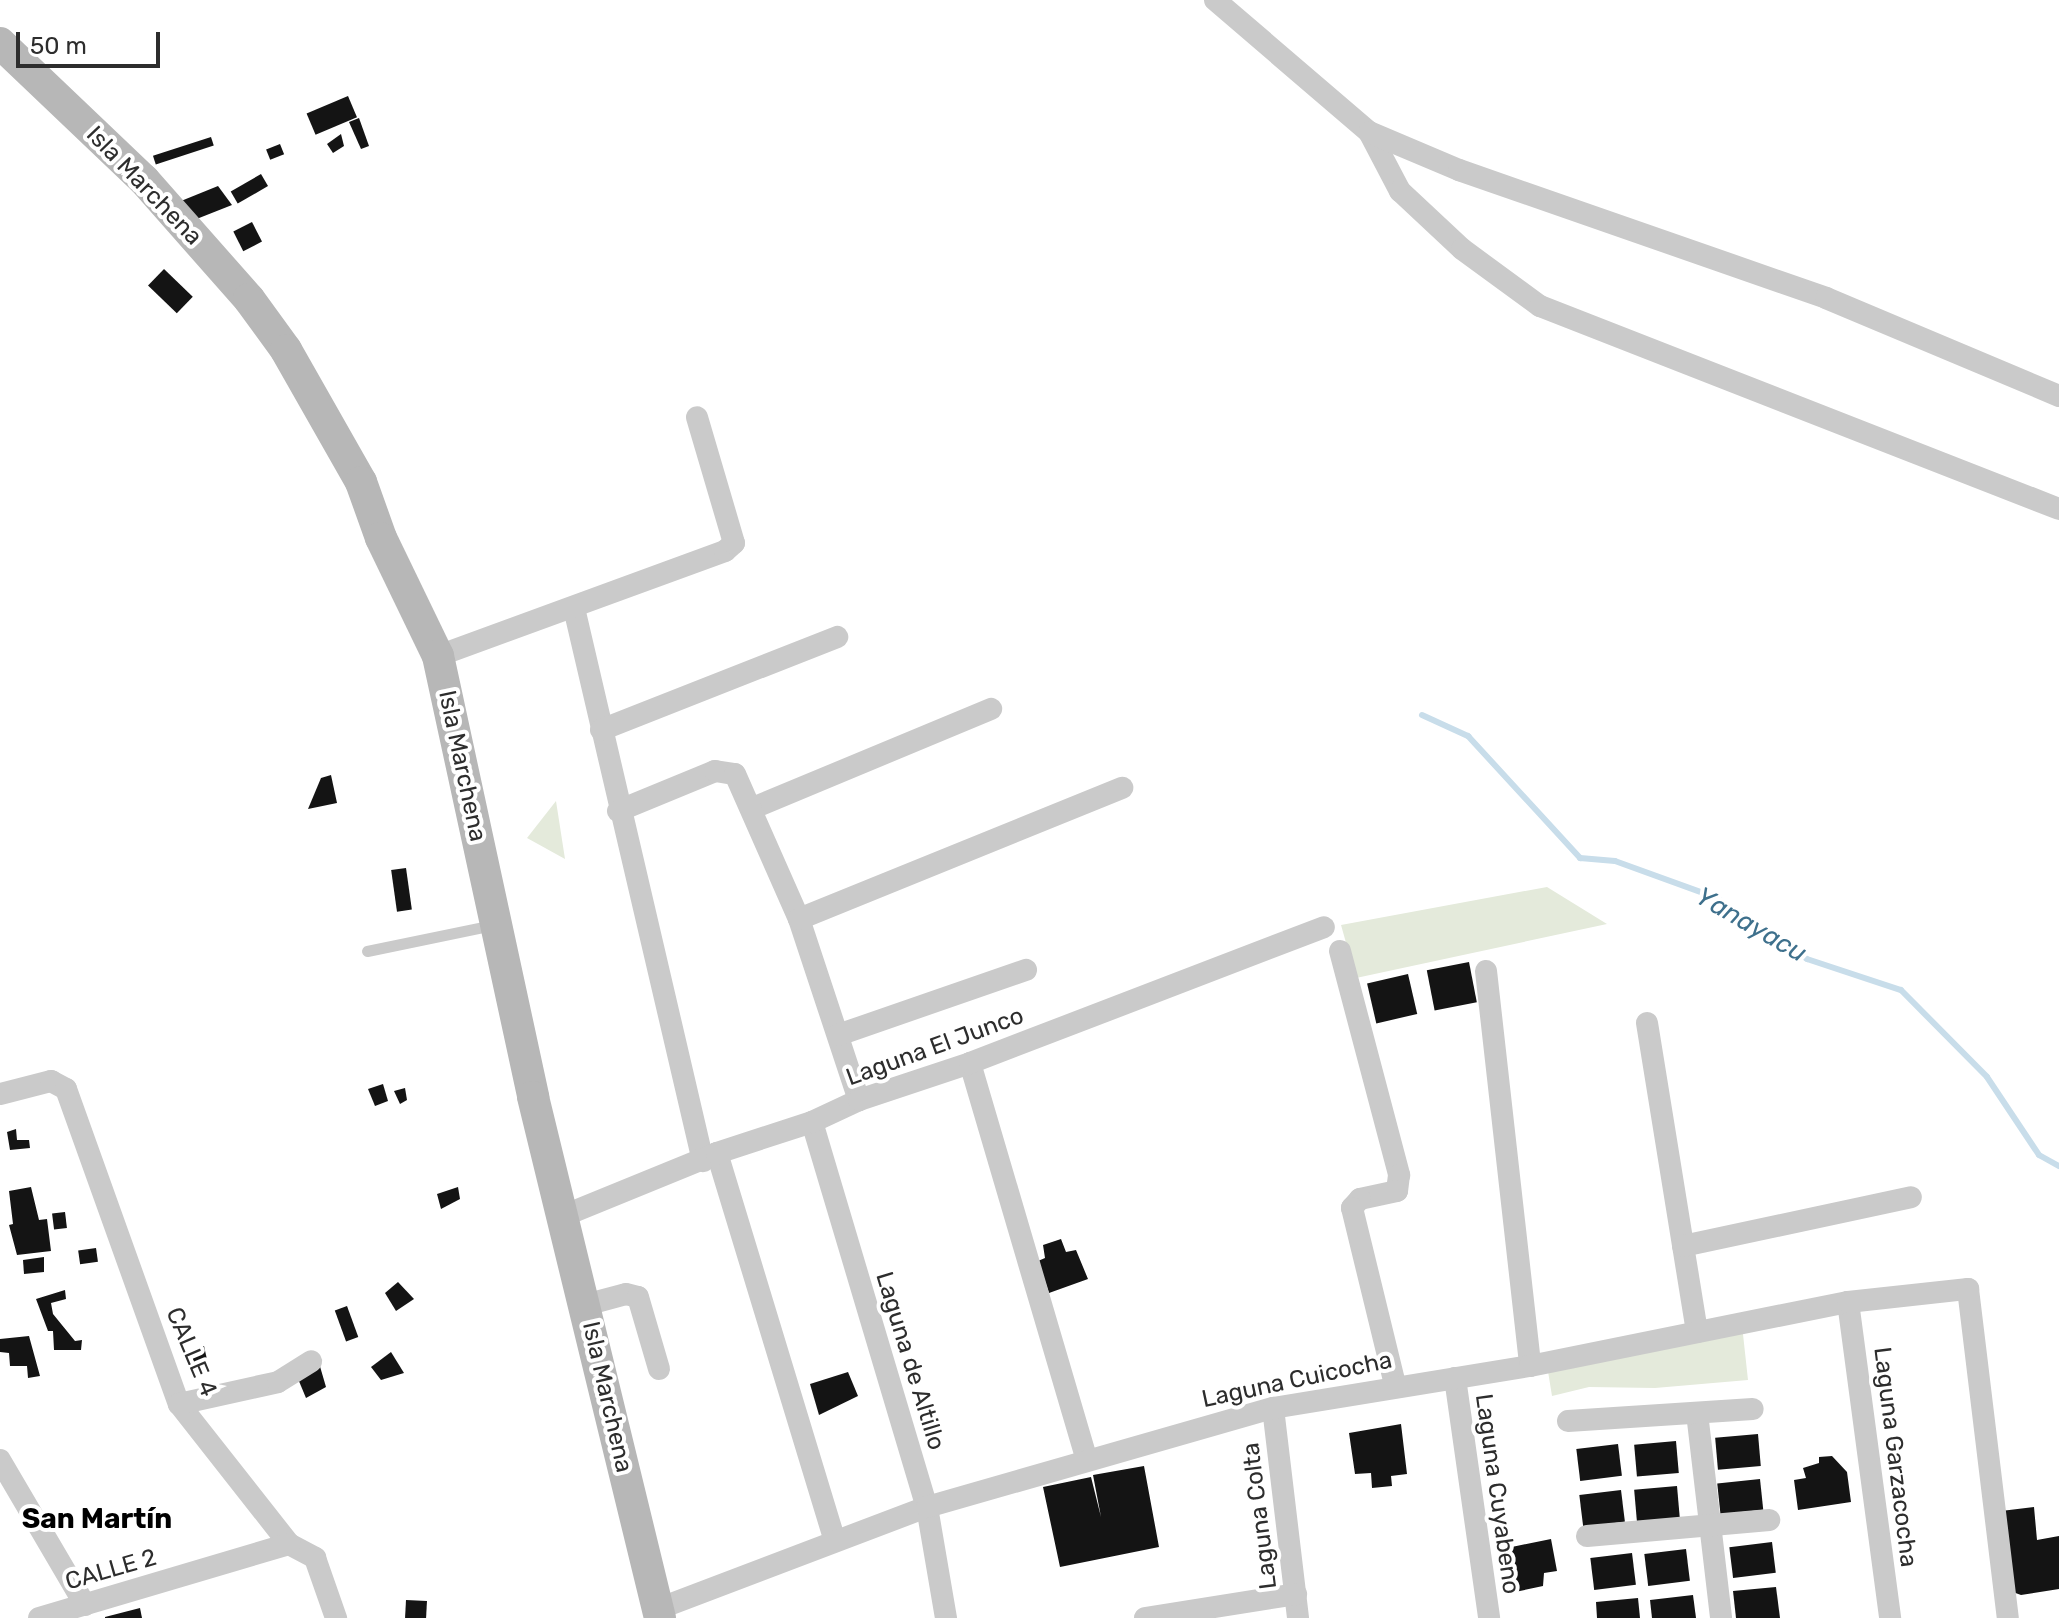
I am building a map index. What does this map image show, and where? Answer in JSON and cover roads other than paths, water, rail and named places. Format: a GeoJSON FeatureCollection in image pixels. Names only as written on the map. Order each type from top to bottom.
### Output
{"type":"FeatureCollection","features":[{"type":"Feature","properties":{"kind":"street"},"geometry":{"type":"LineString","coordinates":[[1215,0],[1369,132],[1459,170],[1826,298],[2059,396]]}},
{"type":"Feature","properties":{"kind":"street","name":"Isla Marchena"},"geometry":{"type":"LineString","coordinates":[[0,43],[144,180],[249,299],[286,350],[361,482],[381,538],[438,656],[563,1216],[659,1614]]}},
{"type":"Feature","properties":{"kind":"street"},"geometry":{"type":"LineString","coordinates":[[1369,132],[1400,191],[1462,249],[1540,306],[2059,509]]}},
{"type":"Feature","properties":{"kind":"street"},"geometry":{"type":"LineString","coordinates":[[438,656],[725,551],[734,543],[697,417]]}},
{"type":"Feature","properties":{"kind":"street"},"geometry":{"type":"LineString","coordinates":[[574,608],[618,811],[710,1157],[834,1538]]}},
{"type":"Feature","properties":{"kind":"street"},"geometry":{"type":"LineString","coordinates":[[601,730],[837,637]]}},
{"type":"Feature","properties":{"kind":"street"},"geometry":{"type":"LineString","coordinates":[[753,808],[991,709]]}},
{"type":"Feature","properties":{"kind":"street"},"geometry":{"type":"LineString","coordinates":[[618,811],[715,771],[735,774],[753,808],[799,919],[859,1100]]}},
{"type":"Feature","properties":{"kind":"street"},"geometry":{"type":"LineString","coordinates":[[799,919],[1122,788]]}},
{"type":"Feature","properties":{"kind":"street","name":"Laguna El Junco"},"geometry":{"type":"LineString","coordinates":[[563,1216],[710,1157],[812,1122],[859,1100],[970,1063],[1324,927]]}},
{"type":"Feature","properties":{"kind":"street"},"geometry":{"type":"LineString","coordinates":[[1340,951],[1399,1175],[1397,1191],[1360,1199],[1352,1208],[1395,1385]]}},
{"type":"Feature","properties":{"kind":"street"},"geometry":{"type":"LineString","coordinates":[[838,1035],[1026,970]]}},
{"type":"Feature","properties":{"kind":"street"},"geometry":{"type":"LineString","coordinates":[[1486,971],[1530,1366]]}},
{"type":"Feature","properties":{"kind":"street"},"geometry":{"type":"LineString","coordinates":[[1647,1023],[1697,1332]]}},
{"type":"Feature","properties":{"kind":"street"},"geometry":{"type":"LineString","coordinates":[[970,1063],[1086,1458]]}},
{"type":"Feature","properties":{"kind":"street","name":"CALLE 4"},"geometry":{"type":"LineString","coordinates":[[0,1094],[55,1081],[66,1089],[77,1112],[179,1404],[289,1544],[315,1558],[336,1618]]}},
{"type":"Feature","properties":{"kind":"street","name":"Laguna de Altillo"},"geometry":{"type":"LineString","coordinates":[[812,1122],[927,1507],[946,1618]]}},
{"type":"Feature","properties":{"kind":"street"},"geometry":{"type":"LineString","coordinates":[[1683,1246],[1911,1197]]}},
{"type":"Feature","properties":{"kind":"street","name":"Laguna Cuicocha"},"geometry":{"type":"LineString","coordinates":[[659,1614],[834,1538],[1086,1458],[1273,1408],[1395,1385],[1530,1366],[1848,1302],[1968,1289],[2008,1618]]}},
{"type":"Feature","properties":{"kind":"street"},"geometry":{"type":"LineString","coordinates":[[585,1305],[626,1294],[638,1297],[659,1369]]}},
{"type":"Feature","properties":{"kind":"street","name":"Laguna Garzacocha"},"geometry":{"type":"LineString","coordinates":[[1848,1302],[1890,1618]]}},
{"type":"Feature","properties":{"kind":"street"},"geometry":{"type":"LineString","coordinates":[[179,1404],[278,1382],[311,1361]]}},
{"type":"Feature","properties":{"kind":"street","name":"Laguna Cuyabeno"},"geometry":{"type":"LineString","coordinates":[[1455,1378],[1489,1618]]}},
{"type":"Feature","properties":{"kind":"street","name":"Laguna Colta"},"geometry":{"type":"LineString","coordinates":[[1273,1408],[1298,1618]]}},
{"type":"Feature","properties":{"kind":"street"},"geometry":{"type":"LineString","coordinates":[[1568,1421],[1753,1409]]}},
{"type":"Feature","properties":{"kind":"street"},"geometry":{"type":"LineString","coordinates":[[1697,1413],[1721,1618]]}},
{"type":"Feature","properties":{"kind":"street"},"geometry":{"type":"LineString","coordinates":[[0,1460],[85,1605]]}},
{"type":"Feature","properties":{"kind":"street"},"geometry":{"type":"LineString","coordinates":[[1587,1536],[1769,1520]]}},
{"type":"Feature","properties":{"kind":"street","name":"CALLE 2"},"geometry":{"type":"LineString","coordinates":[[39,1618],[289,1544]]}},
{"type":"Feature","properties":{"kind":"street"},"geometry":{"type":"LineString","coordinates":[[1145,1618],[1296,1594]]}},
{"type":"Feature","properties":{"kind":"lane"},"geometry":{"type":"LineString","coordinates":[[367,951],[496,924]]}},
{"type":"Feature","properties":{"kind":"waterway","name":"Yanayacu"},"geometry":{"type":"LineString","coordinates":[[1422,715],[1468,736],[1580,858],[1615,861],[1717,898],[1807,959],[1901,990],[1987,1077],[2039,1155],[2059,1166]]}},
{"type":"Feature","properties":{"kind":"district","name":"San Martín"},"geometry":{"type":"Point","coordinates":[97,1519]}}]}
